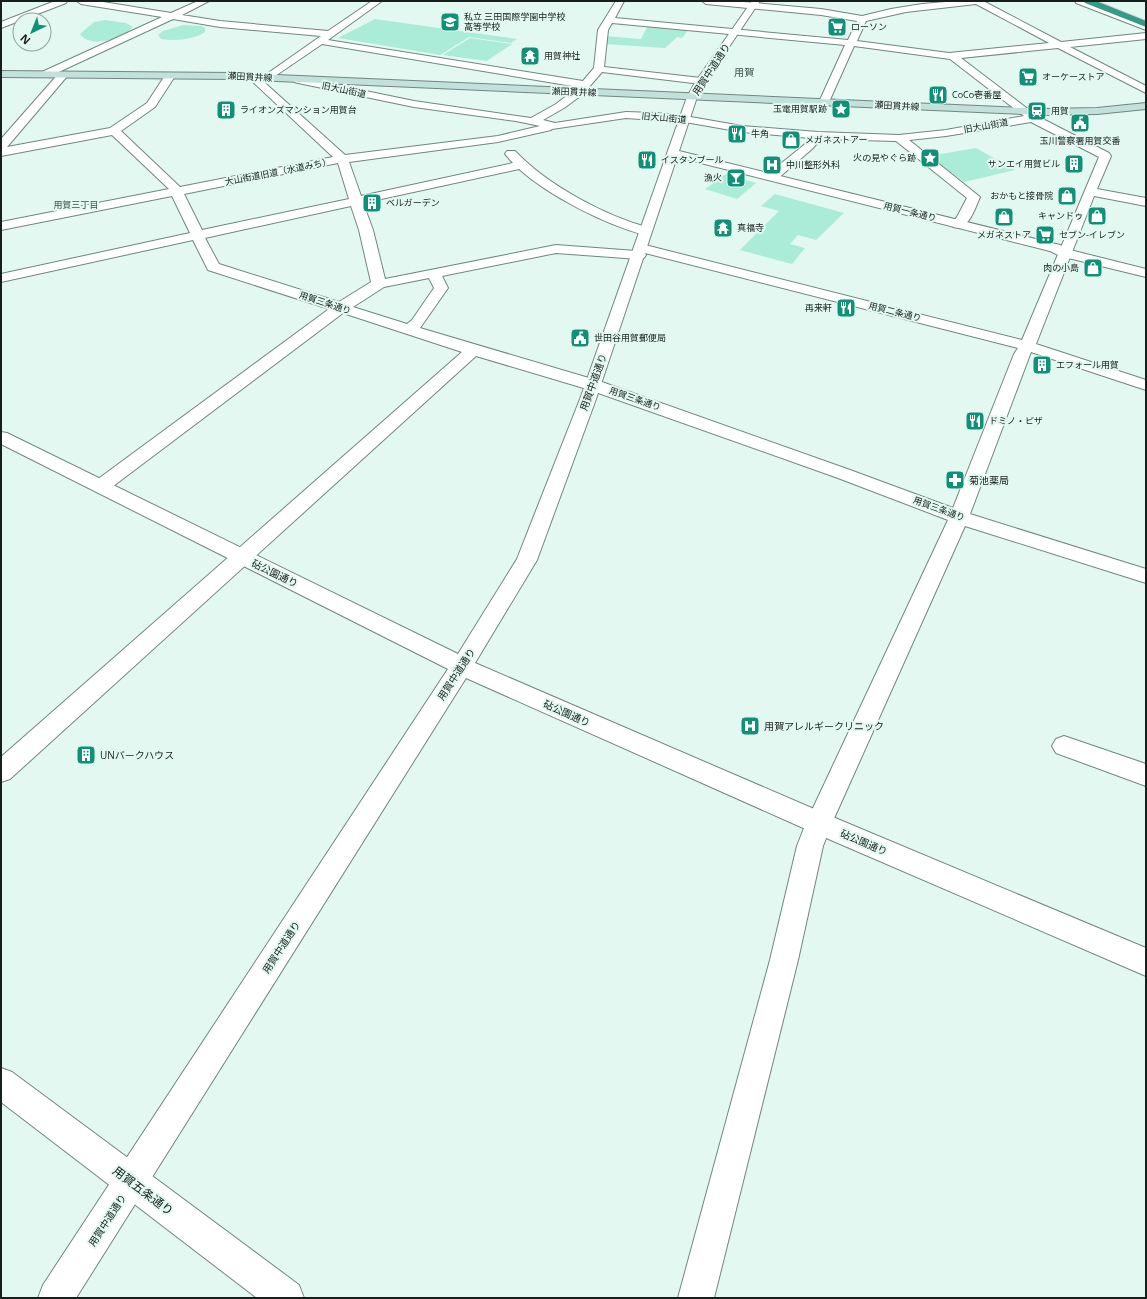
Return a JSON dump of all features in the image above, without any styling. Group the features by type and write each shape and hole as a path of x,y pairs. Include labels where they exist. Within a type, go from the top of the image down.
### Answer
{"highway":[{"path":"1088,1 1146,26"},
{"path":"1101,1 1146,19"}],"main road":[{"name":"瀬田貫井線","path":"1,74 233,76 367,83 583,89 692,97 824,102 1029,115 1097,111 1146,106"},
{"path":"360,94 355,90 355,87 367,83"}],"street":[{"path":"1,25 63,1"},
{"path":"81,1 220,24 329,34"},
{"path":"46,74 205,1"},
{"path":"378,1 259,83 342,159 366,230 380,284"},
{"path":"532,122 560,106 583,89 599,69 603,30 620,1"},
{"path":"706,1 755,3 862,19"},
{"path":"824,102 862,19 874,11 978,1 1146,90"},
{"path":"1079,1 1146,26"},
{"path":"1110,1 1146,15"},
{"name":"用賀中道通り","path":"56,1298 132,1182 527,560 593,385 692,97 755,3"},
{"path":"609,20 850,43 953,56 1146,36"},
{"path":"320,41 583,89"},
{"path":"696,1298 782,967 810,846 819,823 958,517 1012,380 1105,156 1029,115 953,56"},
{"path":"599,69 701,82"},
{"path":"1,147 64,74"},
{"path":"1,152 114,131 151,105 170,76"},
{"name":"旧大山街道","path":"298,80 414,104 555,126 626,115 655,116 685,119 742,129 818,135 899,138 946,133 1029,115"},
{"name":"大山街道旧道（水道みち）","path":"1,226 342,159 498,139 555,126"},
{"name":"用賀三条通り","path":"114,131 174,187 213,267 473,350 593,385 844,474 958,517 1146,576"},
{"path":"772,177 808,147 818,135"},
{"path":"899,138 974,198 963,219 958,224"},
{"path":"498,139 520,165 558,193 625,225 645,231"},
{"name":"用賀一条通り","path":"673,153 1055,248 1065,253 1146,273"},
{"path":"1,278 520,165"},
{"path":"1091,192 1146,202"},
{"name":"用賀二条通り","path":"100,486 340,308 380,284 556,250 640,251 1027,346 1146,385"},
{"path":"409,330 417,323 441,288 434,273"},
{"path":"1,772 473,350"},
{"name":"砧公園通り","path":"1,437 461,665 819,823 1146,962"},
{"path":"1064,746 1146,775"},
{"name":"用賀五条通り","path":"1,1083 286,1298"}],"green space":[{"path":"375,19 517,39 511,43 469,37 440,55 338,38"},
{"path":"105,20 126,23 133,27 122,35 99,42 91,41 80,34 94,22"},
{"path":"183,25 201,26 205,28 205,32 195,37 178,40 161,39 158,35 163,31"},
{"path":"648,25 689,29 682,38 677,37 665,48 605,44 605,36 641,39"},
{"path":"470,38 512,44 487,61 443,55"},
{"path":"976,148 1015,170 964,182 929,156"},
{"path":"726,174 756,183 737,199 705,189"},
{"path":"775,194 844,213 816,240 798,235 790,244 805,248 792,264 740,250 779,211 761,206"}],"place":[{"name":"私立 三田国際学園中学校 高等学校","path":"450,22"},
{"name":"ローソン","path":"837,27"},
{"name":"用賀神社","path":"530,56"},
{"name":"オーケーストア","path":"1028,77"},
{"name":"CoCo壱番屋","path":"938,95"},
{"name":"玉電用賀駅跡","path":"841,109"},
{"name":"ライオンズマンション用賀台","path":"226,110"},
{"name":"用賀","path":"1037,111"},
{"name":"玉川警察署用賀交番","path":"1080,123"},
{"name":"牛角","path":"737,134"},
{"name":"メガネストアー","path":"791,140"},
{"name":"火の見やぐら跡","path":"930,158"},
{"name":"イスタンブール","path":"647,160"},
{"name":"サンエイ用賀ビル","path":"1074,164"},
{"name":"中川整形外科","path":"772,165"},
{"name":"漁火","path":"736,178"},
{"name":"おかもと接骨院","path":"1067,196"},
{"name":"ベルガーデン","path":"372,203"},
{"name":"キャンドゥ","path":"1097,216"},
{"name":"メガネストア","path":"1004,217"},
{"name":"真福寺","path":"723,228"},
{"name":"セブン-イレブン","path":"1045,235"},
{"name":"肉の小島","path":"1093,268"},
{"name":"再来軒","path":"846,308"},
{"name":"世田谷用賀郵便局","path":"580,338"},
{"name":"エフォール用賀","path":"1042,365"},
{"name":"ドミノ・ピザ","path":"975,421"},
{"name":"菊池薬局","path":"955,480"},
{"name":"用賀アレルギークリニック","path":"750,726"},
{"name":"UNパークハウス","path":"86,755"}],"district":[{"name":"用賀","path":"744,72"},
{"name":"用賀三丁目","path":"76,205"}]}
